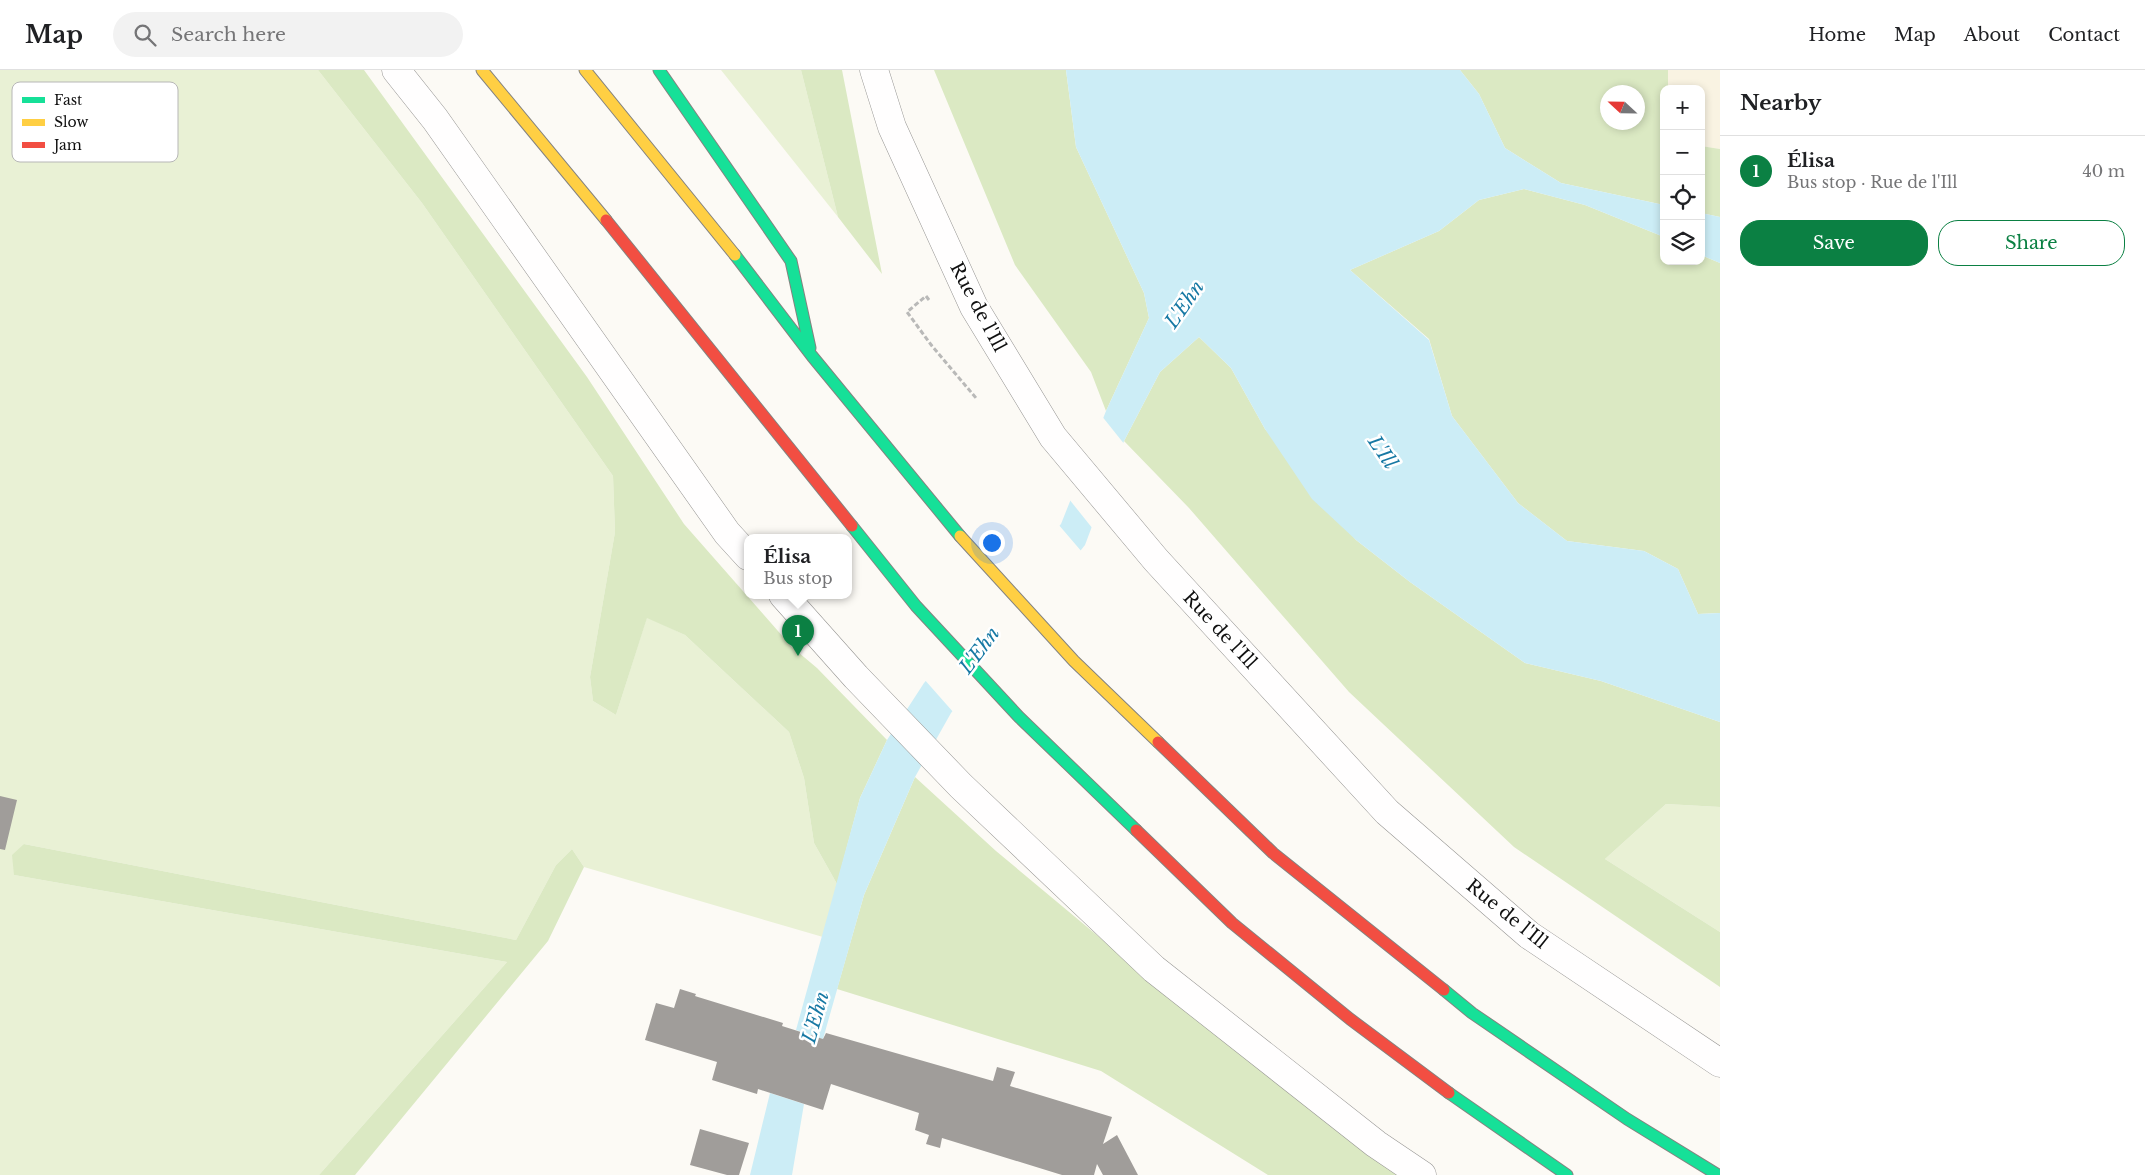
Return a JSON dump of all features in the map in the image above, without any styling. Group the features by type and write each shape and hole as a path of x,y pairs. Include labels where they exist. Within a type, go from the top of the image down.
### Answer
{"highway":[{"path":"482,70 680,310 916,606 1019,717 1232,923 1365,1030 1475,1112 1567,1175"},
{"path":"585,70 701,211 812,356 975,554 1074,661 1273,853 1472,1013 1627,1119 1718,1175"},
{"path":"659,70 791,261 812,356"}],"street":[{"path":"396,70 435,119 727,533 744,552"},
{"name":"Rue de l'Ill","path":"874,70 892,127 974,307 1053,437 1156,560 1388,812 1529,936 1720,1062"},
{"path":"787,599 856,677 961,786 1154,969 1376,1144 1422,1175"}],"path":[{"path":"932,346 976,398"}],"shaded area":[{"path":"1668,70 1720,70 1720,149 1705,147 1705,85 1668,85"}],"green space":[{"path":"0,70 318,70 422,203 613,476 615,532 590,677 593,701 616,715 647,617 685,635 789,732 804,778 814,843 837,884 823,937 584,867 572,849 556,865 516,940 24,844 14,875 507,962 319,1175 0,1175"},
{"path":"318,70 364,70 587,377 684,524 744,592 744,599 750,599 792,647 817,668 887,740 860,798 837,884 814,843 804,778 789,732 685,635 647,618 616,715 593,701 590,677 615,532 613,476 422,203"},
{"path":"721,70 801,70 838,217"},
{"path":"801,70 842,70 882,274 838,217"},
{"path":"934,70 1066,70 1076,147 1144,293 1149,318 1106,411 1091,372 1015,265"},
{"path":"1460,70 1668,70 1668,85 1660,85 1660,204 1561,183 1505,148 1479,94"},
{"path":"1705,147 1720,149 1720,217 1705,214"},
{"path":"1524,189 1585,205 1660,235 1660,265 1705,265 1705,257 1720,263 1720,613 1698,614 1678,569 1644,551 1567,541 1518,503 1452,416 1429,339 1350,270 1439,231 1479,200"},
{"path":"1199,337 1231,368 1265,429 1356,540 1410,582 1525,663 1601,681 1720,722 1720,807 1666,804 1605,859 1720,932 1720,987 1514,847 1349,692 1189,508 1124,441 1160,372"},
{"path":"915,777 996,851 1242,1056 1402,1175 1268,1175 1101,1071 837,989 864,895"},
{"path":"1666,804 1720,807 1720,932 1605,859"},
{"path":"24,844 516,940 556,865 572,849 584,867 548,941 355,1175 319,1175 507,962 14,875 12,855"}],"water":[{"path":"1066,70 1460,70 1479,94 1505,148 1561,183 1660,204 1660,235 1585,205 1524,189 1479,200 1439,231 1350,270 1429,340 1452,416 1518,503 1567,541 1644,551 1678,569 1698,614 1720,613 1720,722 1601,681 1525,663 1410,582 1356,540 1312,499 1265,429 1231,368 1199,337 1160,372 1124,441 1085,545 951,713 915,777 864,895 823,1039 796,1030 860,798 887,740 924,683 1061,524 1106,411 1149,318 1144,293 1076,147"},
{"path":"1705,214 1720,217 1720,263 1705,257"},
{"path":"770,1093 804,1104 792,1175 750,1175"}],"pier":[{"path":"1101,415 1125,445 1093,529 1069,499"},
{"path":"1058,524 1082,552 954,713 924,679"}],"building":[{"path":"0,796 17,800 5,850 0,849"},
{"path":"680,989 696,994 695,996 698,997 783,1023 782,1026 823,1039 826,1033 993,1081 997,1067 1015,1072 1010,1086 1112,1117 1103,1144 1117,1135 1138,1175 1103,1175 1097,1164 1094,1175 1062,1175 942,1138 940,1148 926,1144 929,1135 915,1130 919,1113 831,1084 823,1110 758,1089 757,1094 712,1080 717,1062 645,1040 656,1003 674,1008"},
{"path":"700,1129 749,1143 739,1175 727,1175 690,1165"}],"traffic: fast":[{"path":"659,70 791,261 810,348"},
{"path":"735,255 812,356 960,536"},
{"path":"852,526 916,606 1019,717 1136,830"},
{"path":"1444,990 1472,1013 1627,1119 1718,1175"},
{"path":"1449,1093 1567,1175"}],"traffic: slow":[{"path":"482,70 606,220"},
{"path":"585,70 735,255"},
{"path":"960,536 1074,661 1158,742"}],"traffic: jam":[{"path":"606,220 852,526"},
{"path":"1158,742 1273,853 1444,990"},
{"path":"1136,830 1232,923 1350,1019 1449,1093"}],"place":[{"name":"Élisa","path":"798,656"}],"water label":[{"name":"L'Ehn","path":"1184,304"},
{"name":"L'Ill","path":"1383,452"},
{"name":"L'Ehn","path":"979,650"},
{"name":"L'Ehn","path":"815,1017"}]}
